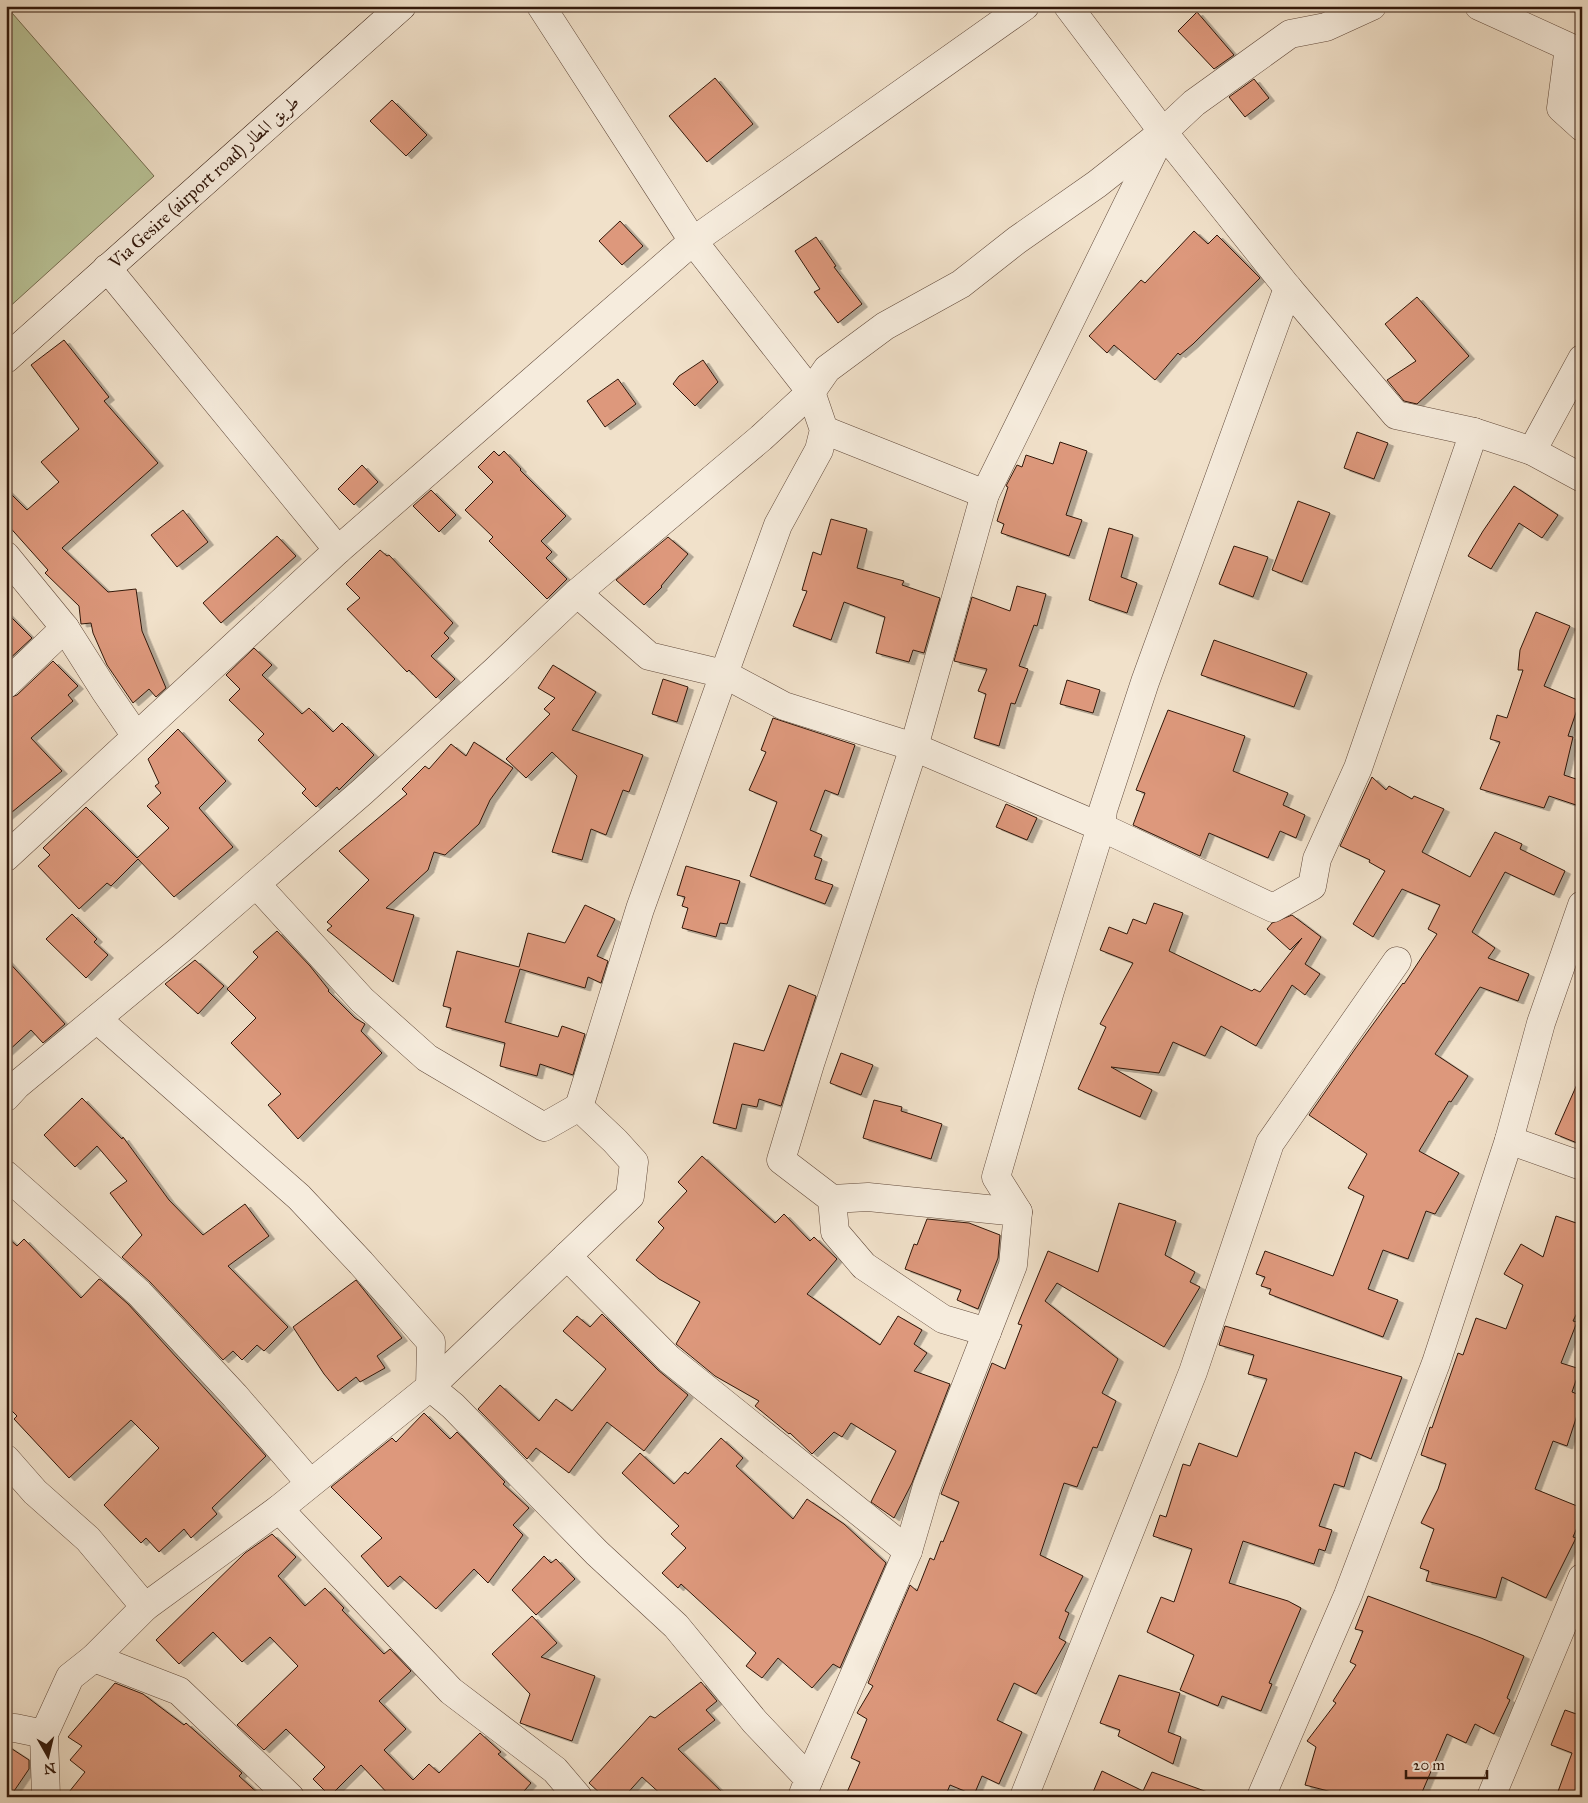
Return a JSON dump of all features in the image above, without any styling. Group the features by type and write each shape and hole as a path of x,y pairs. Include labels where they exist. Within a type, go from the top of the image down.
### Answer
{"street":[{"name":"Via Gesire (airport road) طريق المطار","path":"6,359 402,6"},
{"path":"256,884 362,1000 427,1058 544,1127 579,1107 640,909 778,525 819,450 824,430 811,392 693,241 541,6"},
{"path":"6,857 338,550 693,241 1025,6"},
{"path":"1068,6 1163,132 1288,288 1396,415 1474,432 1532,451 1582,478"},
{"path":"6,1097 17,1084 256,884 496,670 577,593 761,438 811,392 827,369 885,326 962,284 1163,132 1194,104 1290,34 1326,27 1372,6"},
{"path":"1479,6 1568,47 1561,108 1582,127"},
{"path":"1018,1212 868,1197 832,1199 782,1160 810,1064 914,747 985,494 1163,132"},
{"path":"107,268 338,550"},
{"path":"430,1387 453,1406 597,1553 676,1626 755,1722 805,1788 908,1551 927,1486 1013,1265 1018,1212 996,1177 1050,991 1101,827 1103,810 1145,682 1288,288"},
{"path":"1532,451 1582,359"},
{"path":"824,430 985,494"},
{"path":"577,593 649,656 724,674 784,706 914,747 1101,827 1273,908 1312,886 1318,859 1358,768 1474,432"},
{"path":"7,558 66,628 105,691 136,736"},
{"path":"6,684 66,628"},
{"path":"1261,1797 1352,1586 1436,1363 1509,1140 1541,1023 1582,905"},
{"path":"1024,1797 1193,1372 1270,1143 1396,961"},
{"path":"97,1019 299,1197 361,1263 431,1342 430,1387"},
{"path":"46,1797 44,1734 70,1677 94,1658 145,1606 278,1509 430,1387 630,1196 634,1162 579,1107"},
{"path":"1509,1140 1582,1166"},
{"path":"6,1175 139,1292 235,1396 310,1483"},
{"path":"832,1199 835,1232 864,1266 943,1319 987,1332"},
{"path":"567,1256 669,1359 908,1551"},
{"path":"6,1458 35,1492 88,1538 145,1606"},
{"path":"278,1509 451,1691 555,1770 578,1797"},
{"path":"1490,1797 1582,1578"},
{"path":"94,1658 179,1691 290,1797"},
{"path":"6,1729 15,1728 44,1734"}],"green space":[{"path":"6,6 154,176 6,310"}],"building":[{"path":"1197,12 1234,55 1214,69 1178,31"},
{"path":"715,78 753,124 707,162 669,116"},
{"path":"1254,79 1269,98 1245,117 1229,97"},
{"path":"392,100 427,135 406,156 370,121"},
{"path":"620,221 643,246 622,265 599,241"},
{"path":"1194,231 1208,244 1217,235 1260,278 1193,344 1180,355 1178,353 1155,380 1114,345 1107,353 1089,336 1141,280 1145,283"},
{"path":"816,237 836,266 834,267 862,304 838,323 814,292 820,289 795,251"},
{"path":"1417,297 1469,356 1417,404 1404,401 1387,380 1416,361 1385,324"},
{"path":"64,340 109,397 104,401 158,463 62,548 108,592 136,589 142,631 166,688 156,697 149,689 133,703 107,665 93,633 91,623 81,624 79,606 45,573 48,570 6,523 6,489 27,510 59,482 41,462 79,429 31,365"},
{"path":"703,360 718,382 695,406 673,384 679,376"},
{"path":"618,379 636,404 605,427 587,401"},
{"path":"1357,432 1388,443 1374,479 1344,468"},
{"path":"1060,442 1087,451 1066,515 1082,520 1069,556 1001,533 1004,524 997,521 1008,487 1006,486 1017,465 1022,467 1026,455 1053,464"},
{"path":"494,451 499,456 504,451 520,470 566,516 541,541 552,552 546,558 567,579 547,599 489,541 493,537 465,510 493,482 478,467"},
{"path":"362,465 378,482 354,505 338,489"},
{"path":"1514,486 1558,515 1542,538 1519,523 1491,569 1468,556"},
{"path":"431,490 456,515 439,532 413,506"},
{"path":"1298,501 1330,513 1302,582 1272,570"},
{"path":"183,510 208,542 177,567 151,535"},
{"path":"831,519 867,529 857,568 904,581 902,585 940,598 924,653 913,650 909,662 876,653 885,617 844,602 831,640 793,626 807,591 802,590 813,552 821,555"},
{"path":"1109,528 1133,535 1121,577 1137,583 1127,613 1089,600"},
{"path":"277,536 296,556 221,623 203,603"},
{"path":"668,537 688,554 662,587 644,605 616,580"},
{"path":"1234,546 1268,557 1253,597 1219,584"},
{"path":"380,550 387,556 389,555 453,623 444,633 449,638 431,656 455,679 436,698 409,670 407,672 347,609 360,598 346,584"},
{"path":"1017,586 1046,594 1037,626 1034,625 1019,666 1028,669 1015,704 1011,703 999,746 974,738 986,694 978,691 987,669 954,661 972,597 1010,611"},
{"path":"6,612 32,638 6,662"},
{"path":"1536,612 1570,626 1544,686 1580,701 1568,736 1573,737 1564,775 1582,781 1582,807 1549,796 1544,808 1480,789 1500,742 1490,739 1497,715 1507,718 1523,670 1518,670 1520,650"},
{"path":"1214,640 1307,673 1294,707 1201,675"},
{"path":"254,648 272,665 262,675 302,714 309,708 333,732 342,723 374,755 339,790 337,787 316,807 302,793 306,789 258,740 264,734 229,700 240,689 226,675"},
{"path":"53,661 78,686 68,695 73,701 31,738 62,771 6,817 6,699 17,695"},
{"path":"553,665 596,692 572,730 643,755 629,792 623,790 606,835 591,829 582,860 552,852 577,776 552,752 526,778 506,759 550,714 544,709 555,698 538,688"},
{"path":"663,679 688,687 677,722 652,714"},
{"path":"1067,680 1100,690 1093,713 1060,704"},
{"path":"1168,710 1245,736 1233,771 1288,793 1283,805 1305,815 1296,838 1280,831 1268,858 1209,833 1200,856 1133,825 1145,793 1136,790"},
{"path":"773,718 855,745 838,795 825,790 810,830 822,835 814,856 822,859 815,879 833,885 825,904 750,876 777,802 749,790 766,752 761,750"},
{"path":"178,729 226,781 199,808 233,847 174,897 138,859 111,886 107,883 79,909 38,866 50,855 43,848 86,807 137,858 169,828 147,806 161,793 155,786 159,783 148,759"},
{"path":"474,742 513,768 490,800 479,824 445,855 434,852 428,870 386,908 414,915 393,982 327,930 332,926 327,922 369,880 339,851 407,794 402,789 425,766 429,769 451,744 466,756"},
{"path":"1372,777 1386,790 1389,786 1412,799 1414,796 1444,809 1422,852 1470,877 1495,832 1522,844 1520,849 1565,871 1554,895 1505,872 1472,932 1495,948 1488,958 1529,974 1518,1001 1480,987 1435,1054 1468,1076 1451,1102 1449,1101 1419,1151 1459,1173 1435,1214 1426,1211 1408,1259 1383,1250 1368,1289 1398,1300 1383,1337 1269,1294 1271,1289 1261,1286 1265,1277 1256,1274 1265,1251 1333,1276 1364,1196 1348,1188 1367,1154 1309,1115 1355,1049 1404,984 1437,934 1428,929 1440,905 1402,889 1373,937 1353,924 1385,871 1369,862 1370,860 1340,846"},
{"path":"1006,804 1037,818 1027,840 996,827"},
{"path":"686,866 740,881 727,924 720,923 716,937 682,928 688,908 682,906 685,897 677,895"},
{"path":"1154,903 1183,913 1169,951 1252,991 1254,989 1260,992 1302,938 1290,950 1267,929 1272,923 1292,915 1321,937 1305,964 1320,974 1305,995 1292,985 1256,1046 1221,1026 1205,1056 1173,1042 1159,1073 1111,1067 1152,1090 1140,1117 1078,1089 1106,1027 1100,1024 1133,963 1100,950 1109,927 1127,934 1133,919 1146,924"},
{"path":"585,905 615,919 597,956 608,961 601,983 588,977 585,988 520,969 505,1022 558,1037 562,1026 585,1034 573,1075 540,1064 537,1076 500,1066 505,1043 446,1027 451,1008 443,1006 457,951 519,967 528,933 565,943"},
{"path":"72,914 97,939 94,942 108,955 86,978 46,939"},
{"path":"277,931 310,966 328,991 355,1018 365,1024 361,1031 382,1053 298,1139 268,1105 281,1094 231,1043 256,1018 227,989 258,957 253,952"},
{"path":"6,959 65,1024 43,1043 31,1030 6,1053"},
{"path":"195,960 224,986 198,1014 165,984"},
{"path":"789,985 816,996 781,1106 759,1099 757,1107 742,1104 736,1129 713,1123 734,1043 764,1051"},
{"path":"841,1053 873,1065 861,1095 830,1083"},
{"path":"1582,1073 1582,1145 1555,1134"},
{"path":"82,1098 122,1139 123,1137 169,1200 203,1235 245,1204 269,1236 228,1266 288,1327 264,1351 257,1345 242,1360 233,1351 223,1360 150,1282 122,1257 142,1235 110,1193 127,1181 97,1146 75,1167 44,1135"},
{"path":"874,1100 902,1107 901,1111 942,1124 931,1159 863,1138"},
{"path":"702,1156 775,1223 784,1214 810,1241 814,1237 837,1259 807,1294 880,1345 898,1316 922,1330 914,1344 927,1353 914,1371 950,1384 912,1483 894,1518 871,1502 896,1451 851,1423 842,1437 834,1432 812,1454 790,1433 755,1406 759,1401 715,1376 676,1344 700,1302 659,1279 636,1260 664,1228 658,1222 687,1191 678,1182"},
{"path":"1119,1203 1176,1221 1165,1255 1195,1272 1190,1282 1200,1287 1164,1347 1057,1283 1045,1301 1118,1359 1102,1393 1116,1401 1097,1448 1093,1447 1077,1487 1064,1483 1040,1555 1083,1576 1065,1611 1069,1613 1059,1638 1066,1642 1036,1694 1014,1683 997,1720 1022,1732 999,1784 982,1776 974,1795 950,1785 945,1797 845,1797 860,1762 851,1758 867,1719 857,1713 873,1686 868,1683 910,1585 917,1591 930,1558 934,1560 941,1541 943,1542 959,1502 941,1494 992,1363 1005,1369 1022,1325 1018,1324 1048,1251 1098,1272"},
{"path":"1556,1216 1582,1225 1582,1303 1573,1321 1577,1322 1561,1363 1580,1369 1572,1392 1582,1396 1582,1400 1567,1446 1553,1441 1535,1489 1582,1508 1582,1516 1573,1537 1576,1538 1546,1598 1502,1577 1496,1598 1426,1581 1429,1571 1420,1568 1434,1529 1421,1523 1438,1489 1446,1464 1421,1455 1430,1427 1432,1428 1458,1353 1463,1355 1476,1318 1506,1329 1523,1285 1504,1274 1521,1244 1543,1257"},
{"path":"927,1219 969,1223 1000,1235 998,1258 978,1309 957,1300 961,1290 905,1269 914,1244 917,1245"},
{"path":"6,1236 17,1246 24,1239 81,1298 99,1279 101,1280 128,1304 266,1456 212,1508 217,1514 191,1538 184,1529 159,1552 146,1538 141,1543 104,1505 159,1448 131,1420 69,1478 14,1419 17,1416 6,1405"},
{"path":"356,1280 402,1338 377,1356 385,1368 360,1382 356,1377 338,1391 324,1374 293,1327"},
{"path":"602,1314 658,1370 688,1395 644,1451 607,1422 569,1473 536,1448 527,1459 478,1409 500,1385 539,1421 556,1399 572,1411 606,1369 563,1331 577,1316 590,1327"},
{"path":"1225,1326 1402,1377 1371,1459 1355,1452 1344,1487 1334,1484 1319,1526 1332,1530 1325,1551 1319,1549 1314,1564 1243,1541 1229,1583 1288,1601 1301,1608 1269,1683 1272,1684 1261,1711 1222,1696 1218,1706 1180,1690 1194,1655 1147,1632 1161,1597 1174,1602 1192,1549 1153,1536 1160,1515 1166,1517 1183,1464 1190,1466 1199,1443 1237,1457 1267,1379 1248,1374 1254,1355 1219,1345"},
{"path":"424,1413 450,1439 457,1432 505,1482 503,1484 529,1508 513,1525 523,1535 488,1583 474,1569 436,1609 400,1576 388,1587 361,1556 382,1538 331,1487 392,1438 396,1442"},
{"path":"721,1438 743,1458 736,1466 793,1519 807,1499 844,1524 886,1563 840,1668 833,1664 812,1688 778,1658 762,1678 746,1666 756,1653 681,1584 678,1588 662,1573 686,1548 671,1534 679,1526 622,1473 640,1453 674,1484 685,1472 688,1474"},
{"path":"272,1534 296,1557 278,1576 305,1606 325,1588 344,1608 342,1610 384,1654 390,1649 411,1671 379,1701 406,1729 384,1750 413,1780 429,1764 439,1773 480,1733 501,1752 498,1754 531,1783 519,1797 391,1797 361,1765 330,1796 313,1779 325,1767 286,1729 264,1750 237,1725 298,1666 270,1637 242,1662 213,1632 179,1664 156,1640 245,1553"},
{"path":"544,1556 551,1563 556,1559 575,1579 536,1615 512,1590"},
{"path":"1368,1596 1524,1656 1507,1698 1510,1700 1494,1734 1475,1724 1466,1743 1447,1734 1420,1797 1351,1797 1305,1785 1316,1747 1307,1741 1336,1703 1333,1701 1356,1665 1350,1662 1363,1631 1355,1629"},
{"path":"532,1616 557,1643 541,1657 595,1676 572,1741 520,1723 530,1694 492,1654"},
{"path":"1119,1675 1180,1693 1168,1732 1181,1737 1173,1764 1118,1736 1120,1730 1100,1723"},
{"path":"701,1682 717,1701 706,1710 715,1720 678,1749 727,1797 664,1797 642,1777 624,1797 604,1797 589,1783 650,1716 655,1718"},
{"path":"115,1683 143,1694 184,1725 186,1723 242,1773 239,1776 262,1797 65,1797 85,1772 70,1760 82,1746 68,1737"},
{"path":"1565,1710 1582,1716 1582,1797 1556,1797 1572,1753 1551,1745"},
{"path":"6,1745 29,1760 29,1769 10,1797 6,1797"},
{"path":"1102,1771 1143,1791 1152,1772 1213,1794 1213,1797 1091,1797"}]}
